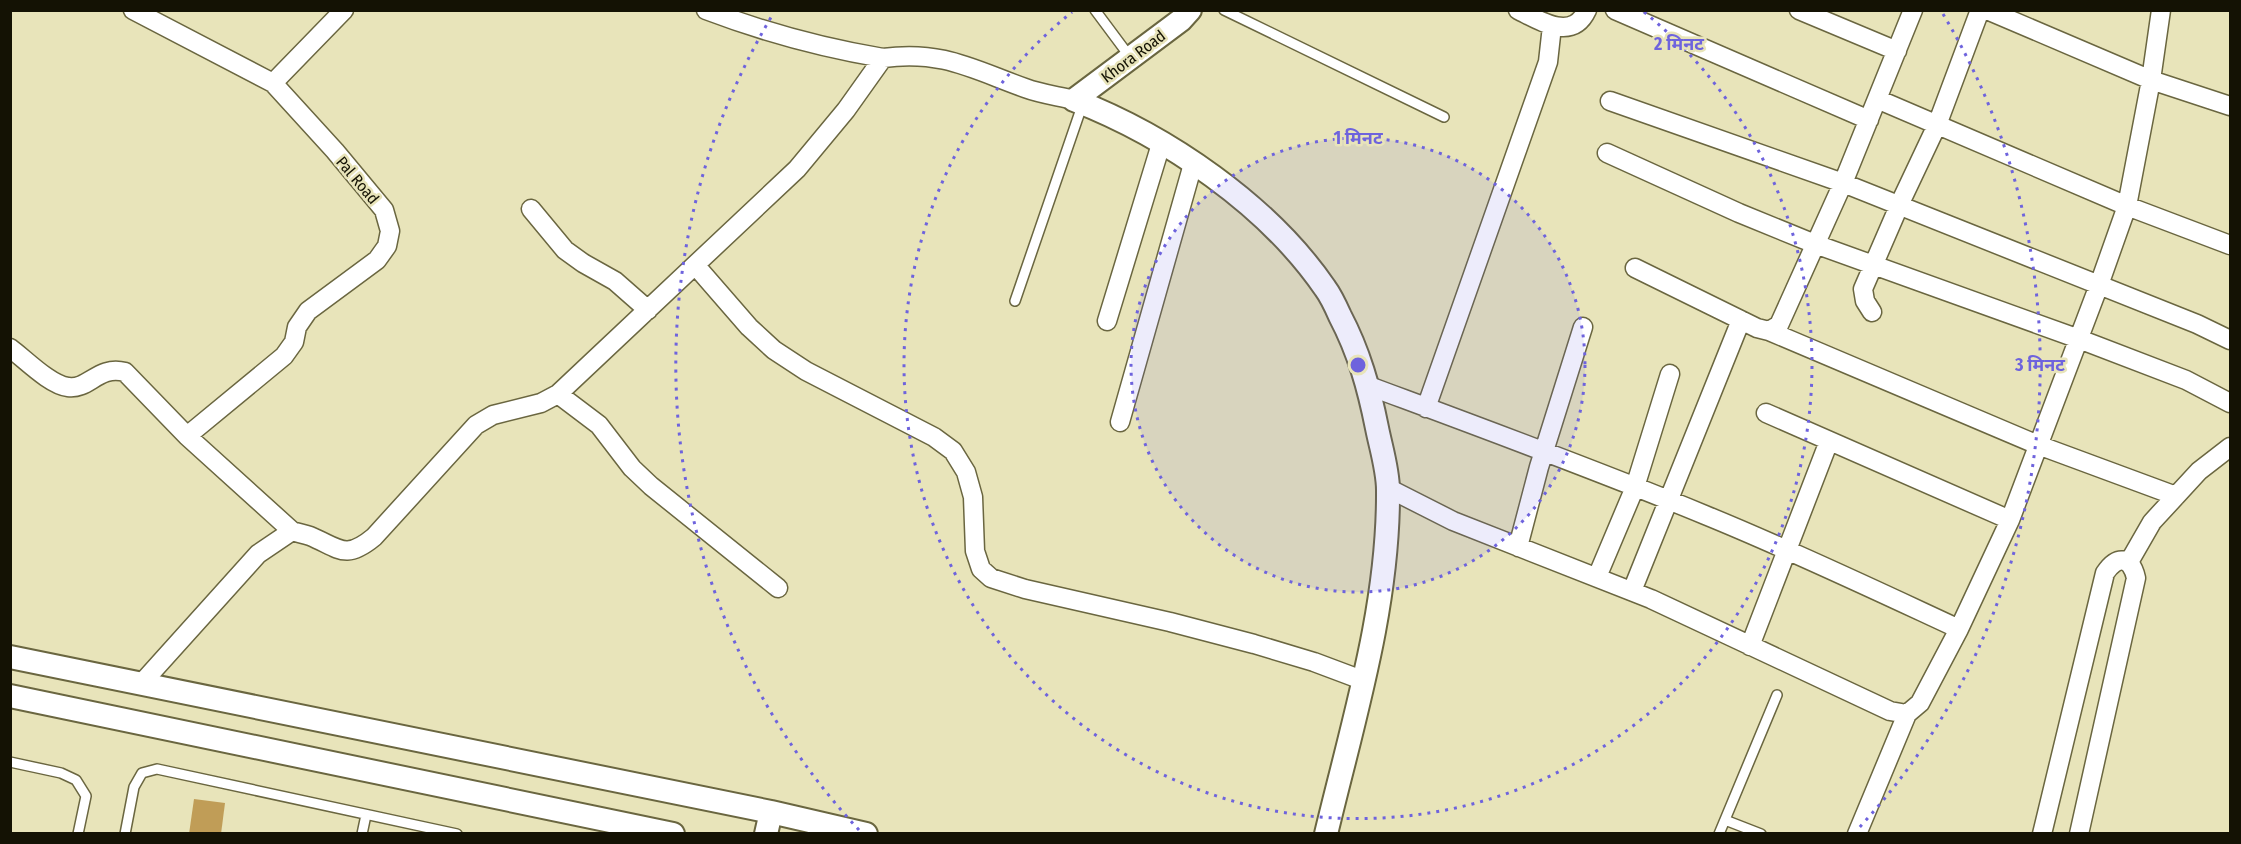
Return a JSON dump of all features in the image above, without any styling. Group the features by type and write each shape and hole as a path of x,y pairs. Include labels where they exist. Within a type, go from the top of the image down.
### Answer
{"street":[{"name":"Pal Road","path":"133,10 273,83 335,151 384,210 390,231 387,246 377,260 308,311 297,327 294,342 284,356 187,436"},
{"path":"273,83 344,10"},
{"path":"706,10 777,34 843,52 883,58 906,55 941,58 975,68 1028,89 1078,102 1109,114 1193,164 1241,197 1290,243 1327,289 1355,344 1369,386 1388,488 1386,547 1376,622 1326,834"},
{"name":"Khora Road","path":"1078,102 1130,57 1181,20 1190,10"},
{"path":"1518,10 1552,26 1570,27 1583,19 1587,10"},
{"path":"1615,10 1869,120"},
{"path":"1799,10 1897,51"},
{"path":"1769,331 1779,325 1843,183 1913,10"},
{"path":"1872,312 1865,301 1863,289 1937,125 1980,10"},
{"path":"1987,10 2151,80 2230,106"},
{"path":"1857,834 1907,714 1920,704 1959,629 2010,520 2099,285 2127,206 2151,80 2161,10"},
{"path":"1426,408 1548,62 1552,26"},
{"path":"10,348 55,383 69,388 82,384 105,371 125,372 187,436 292,531 346,551 362,547 374,537 476,425 493,415 541,403 558,394 696,266 797,169 846,110 883,58"},
{"path":"1877,99 2127,206 2230,245"},
{"path":"1610,100 1843,183 2198,324 2230,340"},
{"path":"1107,321 1161,144"},
{"path":"1607,153 1730,209 1815,244 2079,339 2186,380 2230,403"},
{"path":"1120,422 1193,164"},
{"path":"531,209 565,250 615,281 648,310"},
{"path":"696,266 749,327 774,350 806,371 934,436 953,451 966,472 973,497 975,551 981,569 991,578 1025,590 1170,622 1254,644 1314,662 1362,680"},
{"path":"1635,268 1741,320 2038,445 2176,496"},
{"path":"1632,591 1741,320"},
{"path":"1518,546 1543,451 1582,327"},
{"path":"1597,577 1635,487 1670,374"},
{"path":"1369,386 1669,501 1787,550 1959,629"},
{"path":"558,394 599,426 632,468 651,486 778,588"},
{"path":"1766,413 2010,520"},
{"path":"1750,646 1829,441"},
{"path":"2129,562 2152,522 2199,471 2230,447"},
{"path":"1388,488 1453,521 1632,591 1890,711 1907,714"},
{"path":"133,722 141,684 258,554 292,531"},
{"path":"2042,834 2105,573 2112,563 2121,560 2129,562 2134,568 2136,578 2079,834"},
{"path":"10,657 768,823 867,834"},
{"path":"10,696 673,834"}],"lane":[{"path":"1095,10 1130,57"},
{"path":"1224,10 1444,117"},
{"path":"1015,301 1078,102"},
{"path":"1719,834 1778,695"},
{"path":"10,762 61,773 76,780 86,796 78,834"},
{"path":"125,834 134,787 142,773 157,769 457,834"},
{"path":"362,834 366,815"},
{"path":"1725,820 1761,834"}],"building":[{"path":"194,799 225,803 221,834 189,834"}]}
